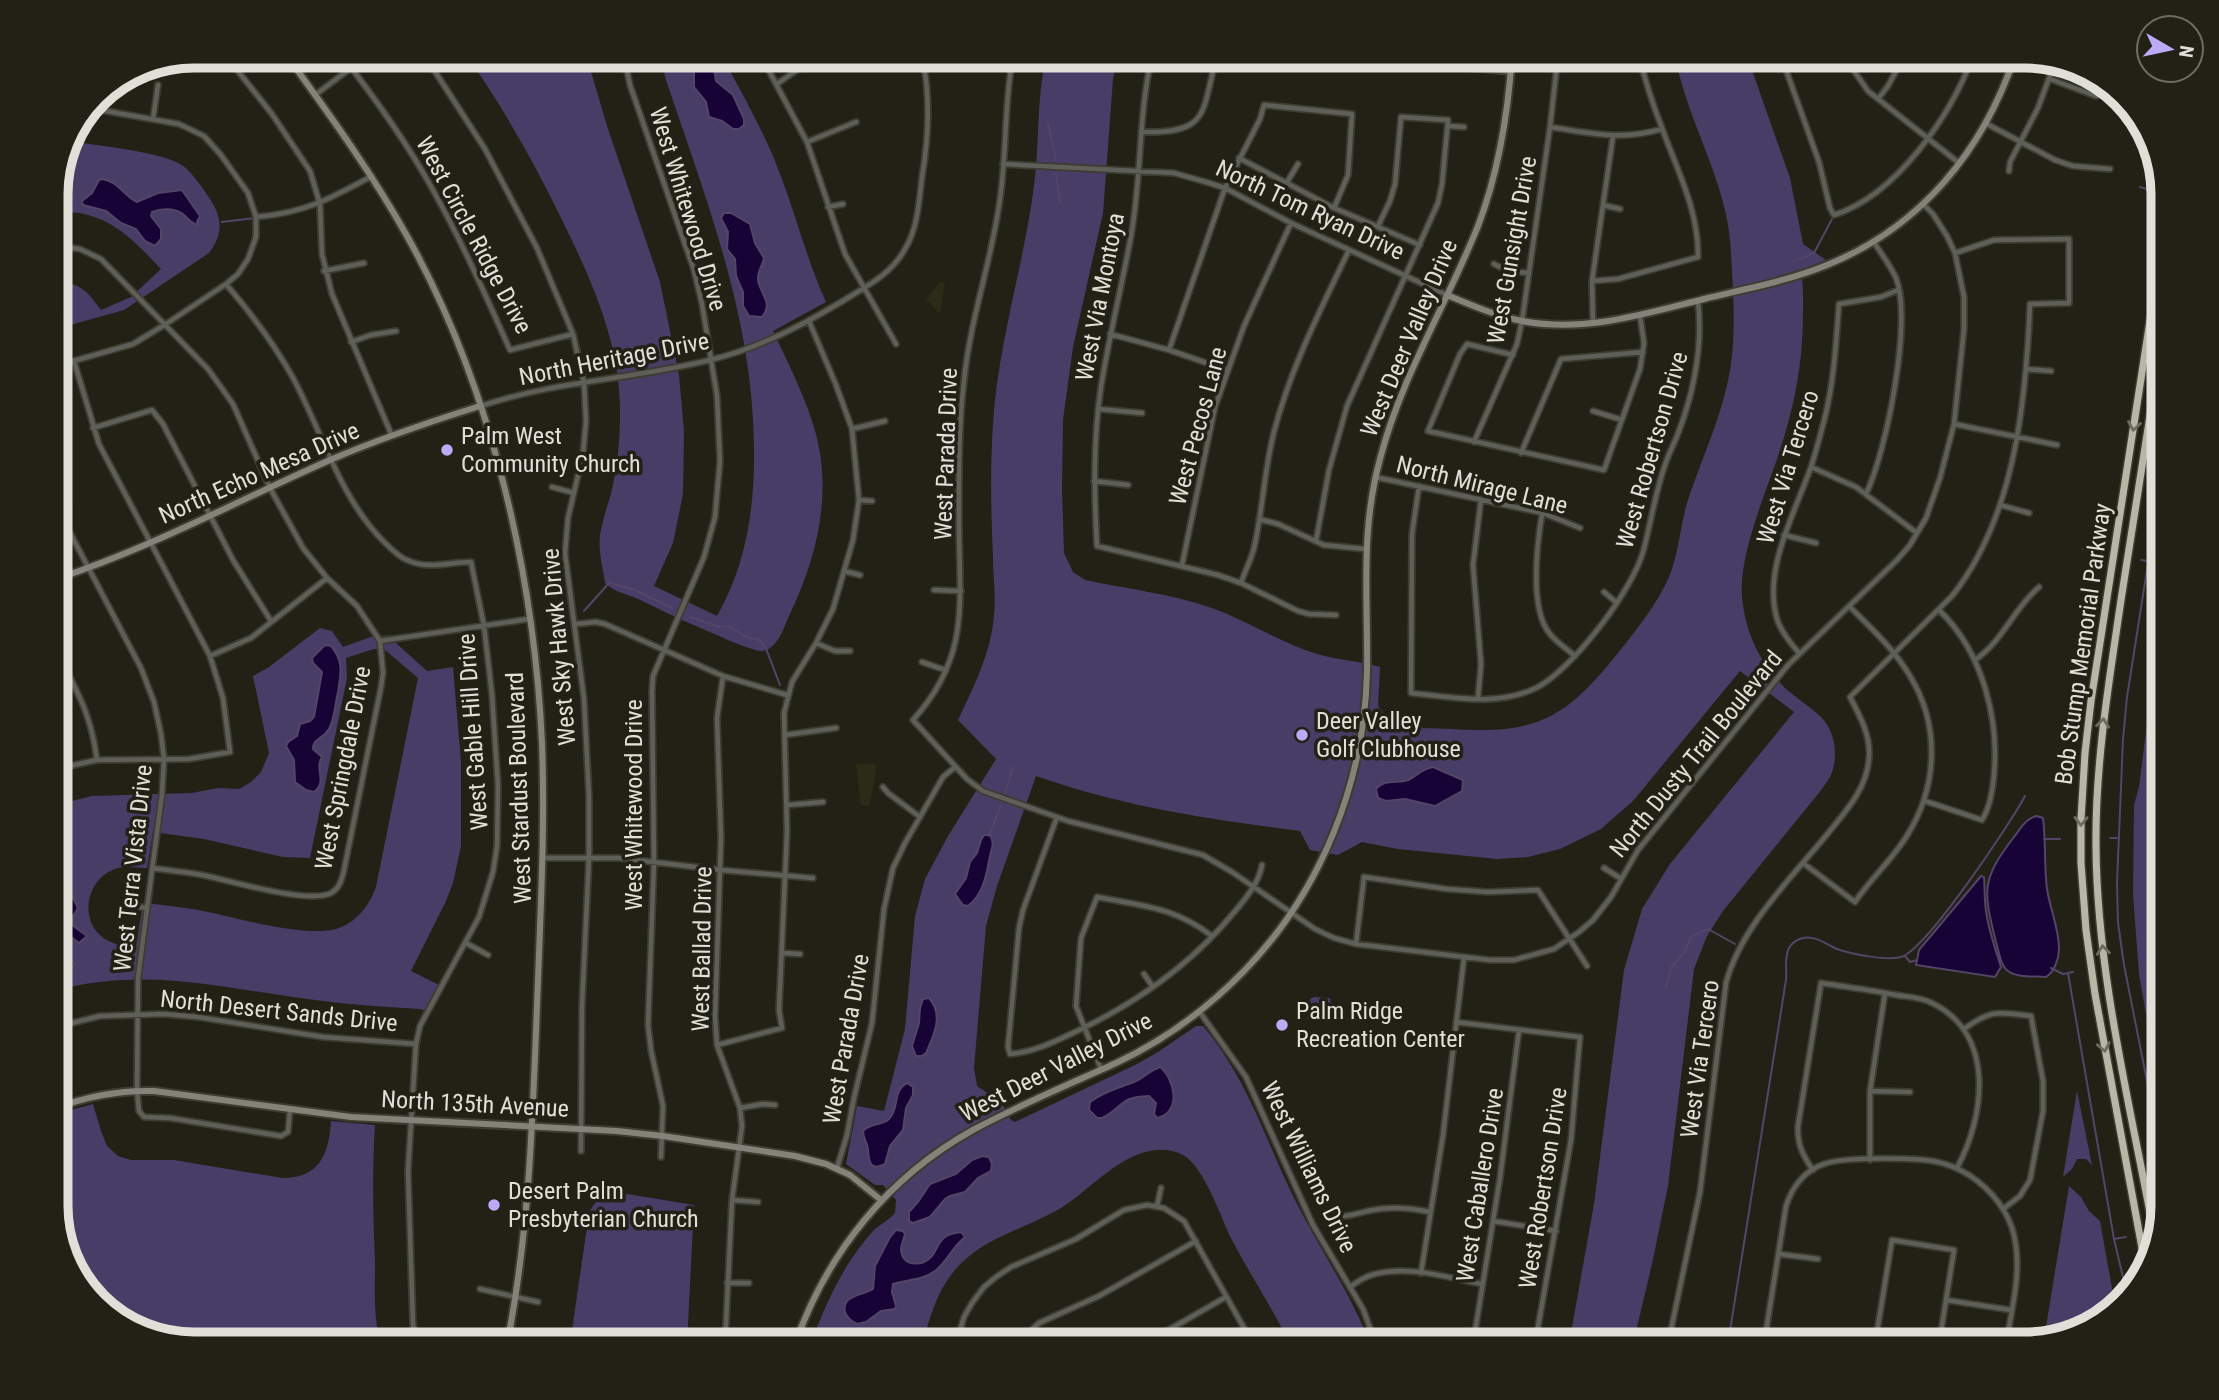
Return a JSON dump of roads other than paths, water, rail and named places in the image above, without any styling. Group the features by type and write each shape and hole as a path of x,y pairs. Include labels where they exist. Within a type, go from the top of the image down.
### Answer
{"highway":[{"name":"Bob Stump Memorial Parkway","path":"2142,1250 2091,973 2082,886 2081,819 2091,701 2150,320"},
{"name":"Bob Stump Memorial Parkway","path":"2150,415 2106,698 2096,820 2098,904 2105,969 2150,1215"}],"street":[{"name":"West Via Montoya","path":"1150,68 1131,236 1110,334 1098,409 1094,481 1097,546 1182,565"},
{"path":"1141,132 1167,132 1184,128 1198,117 1206,104 1214,68"},
{"path":"1477,68 1511,72"},
{"name":"West Deer Valley Drive","path":"800,1332 823,1280 850,1236 881,1200 909,1174 975,1129 1157,1041 1199,1012 1245,970 1290,912 1325,851 1344,803 1358,754 1365,707 1366,549 1375,477 1384,442 1398,406 1471,242 1489,192 1504,126 1511,68"},
{"name":"West Gunsight Drive","path":"1474,442 1513,355 1522,321 1557,68"},
{"path":"1592,281 1618,279 1698,257 1694,217 1685,186 1642,68"},
{"path":"1785,68 1819,162 1834,215 1871,196 1902,169 1928,138 1961,86 1968,68"},
{"path":"1853,68 1863,84 1878,99 1960,164"},
{"path":"1878,99 1898,68"},
{"name":"North Tom Ryan Drive","path":"1003,164 1174,173 1225,188 1291,223 1486,311 1522,321 1593,324 1640,316 1824,266 1873,241 1923,204 1960,164 1987,124 2010,68"},
{"path":"236,69 299,151 310,171 320,204 324,271 339,315 392,436"},
{"name":"West Stardust Boulevard","path":"297,69 372,176 409,239 447,318 495,453 512,521 529,619 541,740 544,858 532,1127 525,1220 509,1332"},
{"path":"315,94 351,69"},
{"name":"West Circle Ridge Drive","path":"353,69 432,187 470,261 510,350 573,334"},
{"name":"West Sky Hawk Drive","path":"434,69 466,118 512,198 542,258 573,334 584,383 584,439 566,529 565,553 584,699 589,797 582,1005 581,1151"},
{"name":"West Whitewood Drive","path":"627,69 634,97 694,270 717,396 720,461 715,517 704,557 653,676 651,703 654,862 648,1025 663,1106 661,1157"},
{"path":"768,69 807,142 845,254 896,344"},
{"path":"777,84 799,69"},
{"name":"North Heritage Drive","path":"480,406 529,392 712,360 769,340 809,321 880,278 895,264 909,242 915,223 929,126 924,69"},
{"name":"West Parada Drive","path":"913,720 927,704 945,670 957,634 961,591 959,435 963,384 968,345 1000,199 1011,69"},
{"path":"2008,171 2052,72"},
{"path":"2050,79 2096,96"},
{"path":"153,119 158,85"},
{"path":"1169,350 1225,188 1264,105 1352,114 1348,175 1334,208"},
{"path":"69,362 133,344 226,284 238,274 248,259 256,237 256,217 248,193 204,136 179,124 101,110"},
{"path":"1378,226 1395,184 1401,117 1464,127"},
{"path":"807,142 856,122"},
{"path":"1316,541 1329,470 1347,406 1438,203 1448,123"},
{"path":"1987,124 2041,154 2064,163 2109,169"},
{"path":"1550,127 1613,136 1639,135 1662,129"},
{"path":"1184,128 1187,135"},
{"path":"1593,324 1592,281 1613,136"},
{"path":"1239,158 1334,208 1420,245"},
{"path":"1286,184 1297,164"},
{"path":"256,217 292,213 320,204 372,176"},
{"path":"828,207 843,204"},
{"name":"North Dusty Trail Boulevard","path":"913,720 967,779 983,791 1128,838 1203,855 1329,936 1356,944 1464,958 1514,960 1554,949 1593,920 1611,897 1638,850 1799,653 1897,560 1926,518 1954,424 1964,328 1964,297 1955,253 1948,236 1923,204"},
{"path":"1603,205 1620,209"},
{"name":"West Pecos Lane","path":"1182,565 1215,407 1244,326 1291,223"},
{"path":"1894,654 1939,610 1967,577 1981,553 2000,505 2017,437 2026,369 2030,304 2069,303 2069,239 1994,240 1955,253"},
{"path":"1866,494 1874,478 1895,388 1900,324 1896,279 1873,241"},
{"name":"West Springdale Drive","path":"69,248 80,249 101,259 208,369 233,404 270,488 303,548 327,578 357,606 380,641 383,673 381,687 344,870 337,890 329,895 316,896 287,893 194,873 153,869"},
{"path":"1241,583 1253,550 1266,469 1284,396 1349,250"},
{"path":"324,271 364,263"},
{"path":"1494,264 1508,271 1528,273"},
{"path":"226,284 291,374 330,460"},
{"name":"West Via Tercero","path":"1799,653 1779,624 1775,609 1777,565 1784,535 1811,467 1825,419 1839,304 1881,297 1898,290"},
{"name":"West Robertson Drive","path":"1419,486 1412,534 1411,694 1478,699 1511,697 1531,690 1558,674 1617,603 1635,575 1655,496 1695,379 1700,349 1698,301"},
{"path":"1513,355 1467,344 1460,354 1428,431 1604,470 1640,369 1643,352 1640,316"},
{"path":"717,1045 782,1028 779,1010 788,805 784,713 787,695 799,669 833,609 853,540 859,500 852,429 809,321"},
{"path":"351,342 396,331"},
{"path":"1110,334 1227,370"},
{"path":"1521,453 1561,359 1643,352"},
{"path":"69,766 97,760 189,759 230,752 223,698 210,656 99,444 74,361"},
{"path":"2026,369 2051,371"},
{"name":"North Echo Mesa Drive","path":"69,575 150,543 330,460 480,406"},
{"path":"1098,409 1142,413"},
{"path":"93,428 152,410 163,424 233,561 271,621"},
{"path":"1594,411 1622,420"},
{"path":"852,429 885,421"},
{"path":"1954,424 2057,445"},
{"name":"West Gable Hill Drive","path":"330,460 366,522 402,558 431,566 471,562 484,626 496,742 497,846 486,895 466,943 420,1026 416,1044 408,1171 412,1325 415,1332"},
{"path":"1811,467 1839,478 1866,494 1917,533"},
{"name":"North Mirage Lane","path":"1375,477 1542,513 1580,528"},
{"path":"1094,481 1128,485"},
{"path":"552,487 574,493"},
{"path":"859,500 872,501"},
{"path":"1478,699 1481,664 1473,565 1481,500"},
{"path":"2000,505 2029,513"},
{"path":"1542,513 1536,565 1541,614 1550,635 1575,656"},
{"path":"1259,519 1334,547 1366,549"},
{"name":"West Terra Vista Drive","path":"69,532 141,668 154,702 161,734 164,760 153,869 140,957 136,1091"},
{"path":"1784,535 1816,543"},
{"path":"1182,565 1241,583 1298,611 1336,615"},
{"path":"844,571 860,575"},
{"path":"210,656 251,638 327,578"},
{"path":"1975,660 1997,640 2039,587"},
{"path":"934,590 961,591"},
{"path":"1604,592 1617,603"},
{"path":"1804,863 1855,902 1907,836 1925,801 1929,784 1933,750 1923,702 1910,676 1886,643 1850,607"},
{"path":"1925,801 1982,820 1987,812 1995,769 1995,742 1989,702 1975,660 1939,610"},
{"path":"380,641 529,619"},
{"path":"576,624 605,624 723,676 787,695"},
{"path":"816,643 835,651 850,651"},
{"name":"West Via Tercero","path":"1671,1332 1700,1192 1730,965 1749,930 1848,808 1865,780 1869,757 1868,737 1850,697 1894,654"},
{"path":"922,662 945,670"},
{"path":"69,675 84,703 97,760"},
{"name":"West Ballad Drive","path":"723,676 717,718 721,870 715,1017 717,1045 740,1108 742,1126 732,1200 725,1332"},
{"path":"785,735 836,728"},
{"name":"West Parada Drive","path":"837,1168 872,1023 886,892 893,868 943,777 955,766"},
{"path":"883,787 920,817"},
{"path":"788,805 823,802"},
{"path":"1057,817 1019,928 1010,1054 1042,1047 1083,1028 1131,1003 1177,970 1247,897 1260,874 1262,864"},
{"path":"544,858 654,862 813,878"},
{"path":"1604,868 1620,878"},
{"path":"1356,944 1364,877 1461,890 1538,890 1587,966"},
{"path":"1101,1069 1076,1006 1081,938 1097,897 1171,911 1195,923 1212,936"},
{"path":"128,905 147,908"},
{"path":"466,943 488,955"},
{"path":"783,953 800,954"},
{"path":"1421,1273 1443,1135 1464,958"},
{"path":"1144,974 1153,987"},
{"path":"1813,1170 1803,1156 1797,1138 1821,983 1930,1001 1955,1017 1974,1053 1980,1100 1974,1132 1957,1168"},
{"path":"1870,1160 1870,1091 1885,993"},
{"name":"West Williams Drive","path":"1199,1012 1246,1077 1313,1225 1363,1309 1372,1332"},
{"path":"1963,1029 1991,1013 2031,1016 2043,1081 2043,1111 2030,1180 2020,1196 2003,1209"},
{"name":"North Desert Sands Drive","path":"69,1024 100,1016 164,1014 323,1037 416,1044"},
{"path":"1456,1022 1518,1030"},
{"name":"West Robertson Drive","path":"1518,1030 1580,1037 1570,1140 1537,1332"},
{"name":"West Caballero Drive","path":"1475,1332 1511,1099 1518,1030"},
{"path":"136,1091 139,1111 144,1117 170,1118 281,1136 288,1132 290,1110"},
{"name":"North 135th Avenue","path":"69,1104 91,1097 136,1091 185,1093 351,1117 663,1136 809,1159 850,1175 881,1200"},
{"path":"1870,1091 1910,1092"},
{"path":"740,1108 775,1105"},
{"path":"1766,1332 1789,1197 1799,1181 1822,1164 1870,1160 1927,1160 1957,1168 1986,1188 2003,1209 2011,1226 2018,1255 2008,1332"},
{"path":"1157,1206 1161,1188"},
{"path":"732,1200 758,1202"},
{"path":"960,1332 972,1303 996,1276 1076,1239 1124,1210 1137,1206 1157,1206 1171,1211 1184,1221 1246,1332"},
{"path":"1335,1216 1345,1218 1390,1207 1430,1212"},
{"path":"525,1220 548,1224"},
{"path":"1493,1221 1556,1231"},
{"path":"1877,1332 1892,1240 1954,1250 1941,1332"},
{"path":"1029,1332 1039,1323 1099,1296 1196,1241"},
{"path":"1779,1254 1818,1259"},
{"path":"1350,1287 1377,1273 1421,1273 1482,1284"},
{"path":"727,1283 749,1283"},
{"path":"480,1289 538,1302"},
{"path":"1166,1331 1226,1297"},
{"path":"1946,1300 2011,1310"}],"waterway":[{"path":"1048,123 1056,160"},
{"path":"1056,174 1060,203"},
{"path":"2140,187 2147,189 2150,194"},
{"path":"222,222 255,218"},
{"path":"1794,261 1814,253 1832,219"},
{"path":"2150,548 2127,697 2117,883 2118,923 2124,965 2151,1101"},
{"path":"2083,549 2099,554"},
{"path":"2141,560 2148,561"},
{"path":"584,611 609,583 635,590 672,608"},
{"path":"690,617 716,626 730,627 744,636 759,640 765,646 780,685"},
{"path":"1005,793 1013,767"},
{"path":"1730,1332 1789,948 1796,941 1809,938 1859,955 1901,957 1929,933 1947,910 1986,857 2025,796"},
{"path":"989,836 1001,805"},
{"path":"2110,838 2117,838"},
{"path":"2044,839 2060,839"},
{"path":"1666,987 1671,968 1683,954 1692,936 1708,929 1735,944"},
{"path":"1905,956 1910,962 1917,960"},
{"path":"2051,968 2063,974 2073,972"},
{"path":"2068,973 2114,1239 2124,1283"},
{"path":"2114,1239 2126,1237"}],"place":[{"name":"Palm West Community Church","path":"447,450"},
{"name":"Deer Valley Golf Clubhouse","path":"1302,735"},
{"name":"Palm Ridge Recreation Center","path":"1282,1025"},
{"name":"Desert Palm Presbyterian Church","path":"494,1205"}]}
